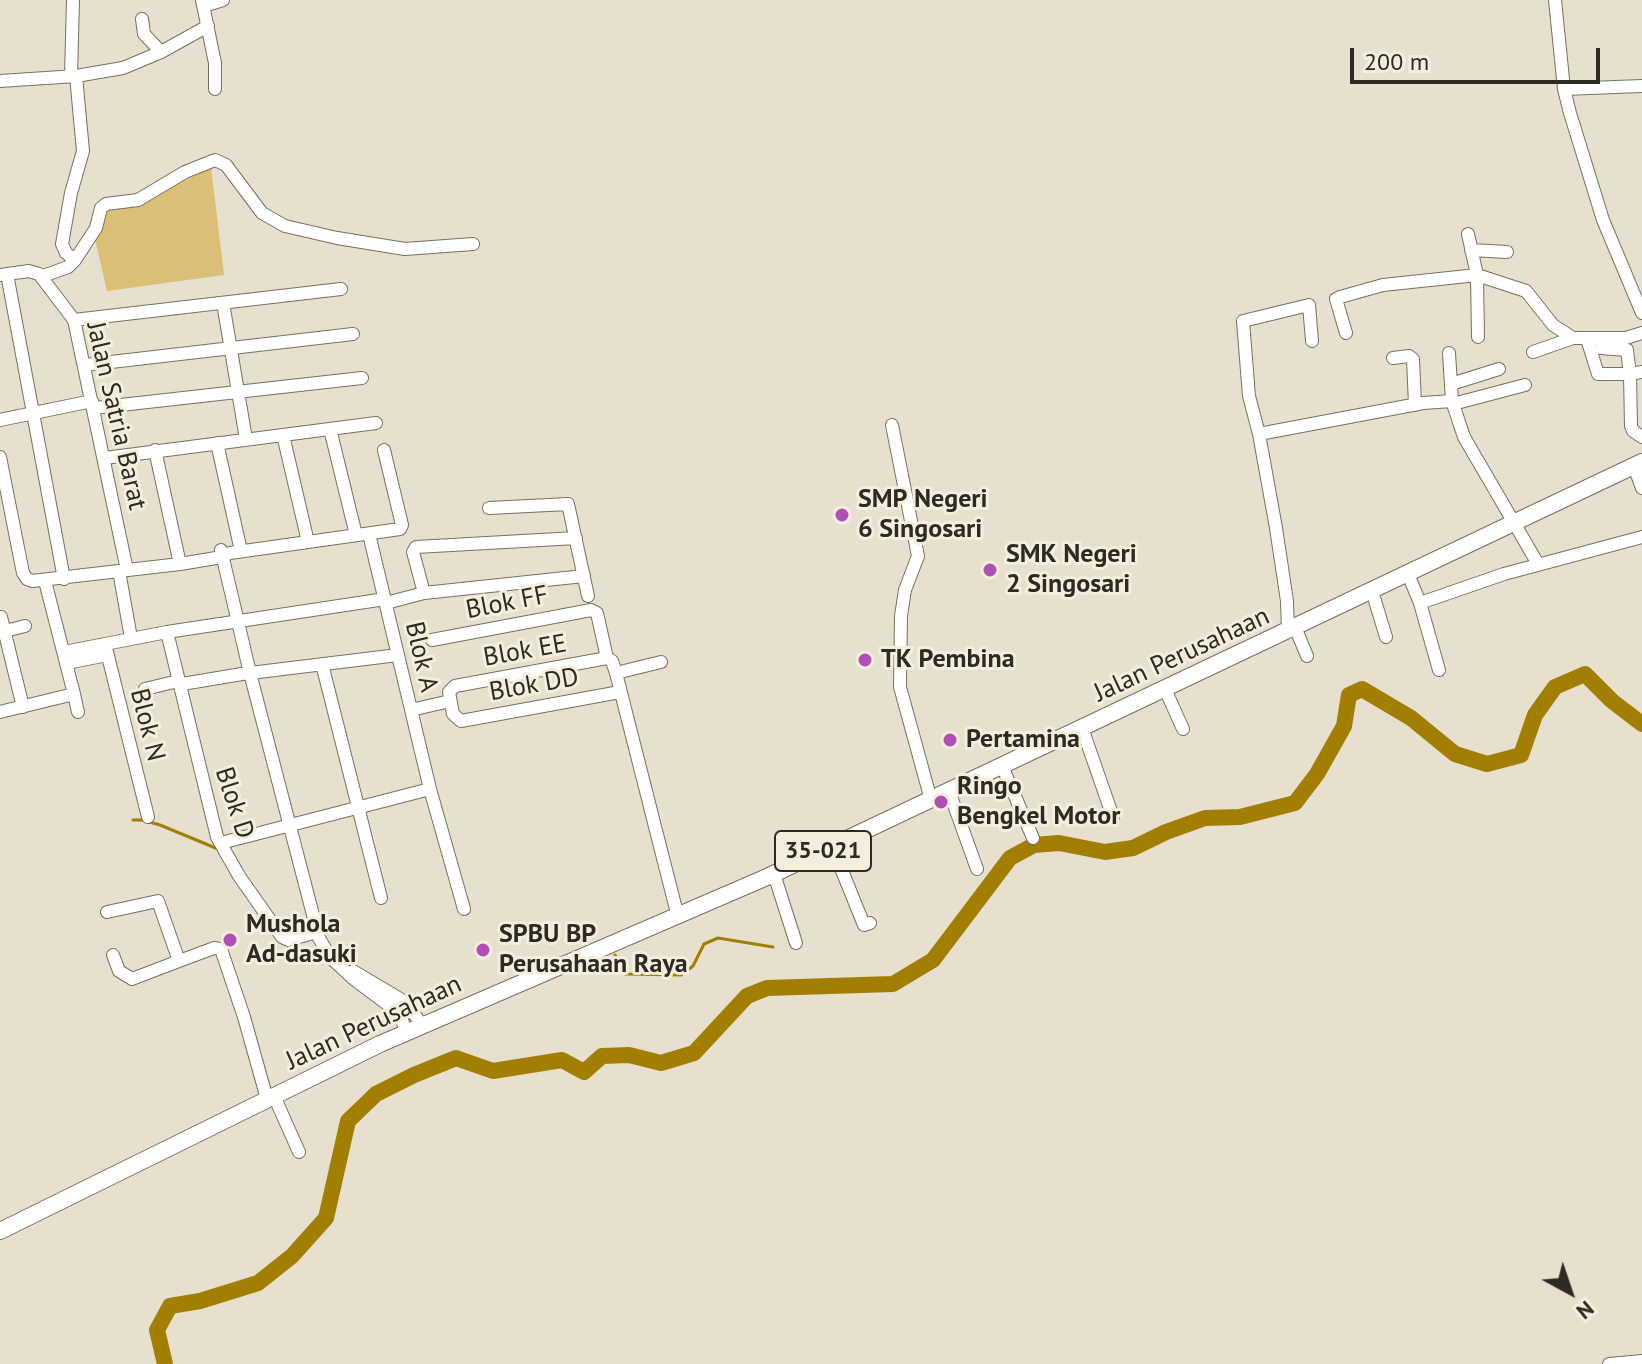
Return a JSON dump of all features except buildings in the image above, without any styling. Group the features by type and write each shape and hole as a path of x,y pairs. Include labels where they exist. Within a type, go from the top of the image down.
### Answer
{"main road":[{"name":"Jalan Perusahaan","path":"0,1231 415,1029 774,874 1638,464"}],"street":[{"path":"72,264 62,244 71,193 83,151 74,76 73,0"},
{"path":"215,89 215,63 203,3 223,0"},
{"path":"1555,0 1564,89 1603,220 1642,313"},
{"path":"142,19 144,34 161,52"},
{"path":"0,81 74,76 123,68 161,52 208,26"},
{"path":"1564,89 1642,86"},
{"path":"64,579 34,412 4,274 29,271 47,275 72,264 96,228 99,212 104,205 138,200 199,164 215,160 226,165 262,213 285,226 405,249 473,244"},
{"path":"1468,234 1477,275 1478,337"},
{"path":"1471,250 1507,252"},
{"name":"Jalan Satria Barat","path":"47,275 74,320 85,365 105,458 131,638"},
{"path":"1307,656 1292,629 1259,434 1249,396 1243,321 1383,285 1477,275 1526,291 1553,325 1573,338"},
{"path":"74,320 341,289"},
{"path":"1336,299 1346,333"},
{"path":"223,303 246,439"},
{"path":"1309,305 1312,341"},
{"path":"1533,352 1573,338 1626,338 1642,333"},
{"path":"85,365 353,334"},
{"path":"1587,339 1598,374 1636,373"},
{"path":"1600,348 1642,348"},
{"path":"1627,350 1636,373 1631,426 1642,437"},
{"path":"1449,353 1453,403 1464,437 1538,564"},
{"path":"1393,358 1409,356 1413,359 1415,405"},
{"path":"1451,384 1499,369"},
{"path":"0,420 34,412 93,405 362,378"},
{"path":"1259,434 1415,405 1453,403 1525,385"},
{"path":"105,458 376,423"},
{"path":"892,425 918,556 905,590 901,616 900,687 931,800"},
{"name":"Blok A","path":"330,429 385,599 430,789 464,909"},
{"path":"283,435 308,542"},
{"path":"217,443 237,622 317,932 330,957 415,1029"},
{"path":"155,450 178,561"},
{"path":"0,457 23,573 29,581 45,581 398,530 402,526 384,450"},
{"path":"1638,464 1642,488"},
{"path":"489,508 567,503 588,596"},
{"path":"1420,603 1476,582 1642,537"},
{"path":"423,590 413,552 416,547 576,538"},
{"path":"1408,574 1420,603 1439,670"},
{"path":"66,658 106,650 131,638 385,599 423,590 584,576"},
{"path":"45,581 78,712"},
{"path":"1372,591 1386,637"},
{"name":"Blok FF","path":"432,640 591,610 597,613 607,658"},
{"path":"1,617 5,631 4,646 23,707"},
{"path":"5,631 25,626"},
{"name":"Blok D","path":"167,632 217,837 239,876 284,939 317,932"},
{"name":"Blok N","path":"106,650 148,817"},
{"path":"145,689 398,655"},
{"path":"607,658 612,661 616,673 678,917"},
{"name":"Blok EE","path":"411,710 451,694 607,658"},
{"path":"616,673 661,662"},
{"path":"322,664 381,898"},
{"path":"1165,689 1183,729"},
{"name":"Blok DD","path":"451,694 457,719 461,721 620,692"},
{"path":"0,712 74,694"},
{"path":"1082,728 1113,817"},
{"path":"1002,766 1033,838"},
{"path":"221,843 430,789"},
{"path":"949,791 977,869"},
{"path":"832,846 867,924 849,929"},
{"path":"774,874 796,943"},
{"path":"107,912 158,901 179,961"},
{"path":"113,955 119,971 130,978 214,948 223,953 270,1097 299,1152"},
{"path":"1609,1364 1642,1361"}],"shaded area":[{"path":"211,167 224,275 107,291 95,239 104,210 142,203"}],"waterway":[{"path":"165,1364 157,1330 170,1306 200,1301 258,1283 292,1256 326,1218 348,1121 376,1094 414,1075 456,1058 493,1071 562,1060 584,1072 602,1056 629,1055 661,1063 694,1053 747,996 767,988 893,984 933,960 1010,858 1034,845 1059,843 1105,852 1133,848 1205,818 1240,817 1295,803 1317,774 1344,726 1349,695 1362,689 1411,718 1455,754 1487,764 1521,755 1535,715 1555,687 1585,674 1612,701 1642,724"},
{"path":"133,820 160,825 218,849"},
{"path":"615,955 625,974 681,975 693,966 704,944 718,938 773,947"}],"place":[{"name":"SMP Negeri 6 Singosari","path":"842,515"},
{"name":"SMK Negeri 2 Singosari","path":"990,570"},
{"name":"TK Pembina","path":"865,660"},
{"name":"Pertamina","path":"950,740"},
{"name":"Ringo Bengkel Motor","path":"941,802"},
{"name":"Mushola Ad-dasuki","path":"230,940"},
{"name":"SPBU BP Perusahaan Raya","path":"483,950"}]}
